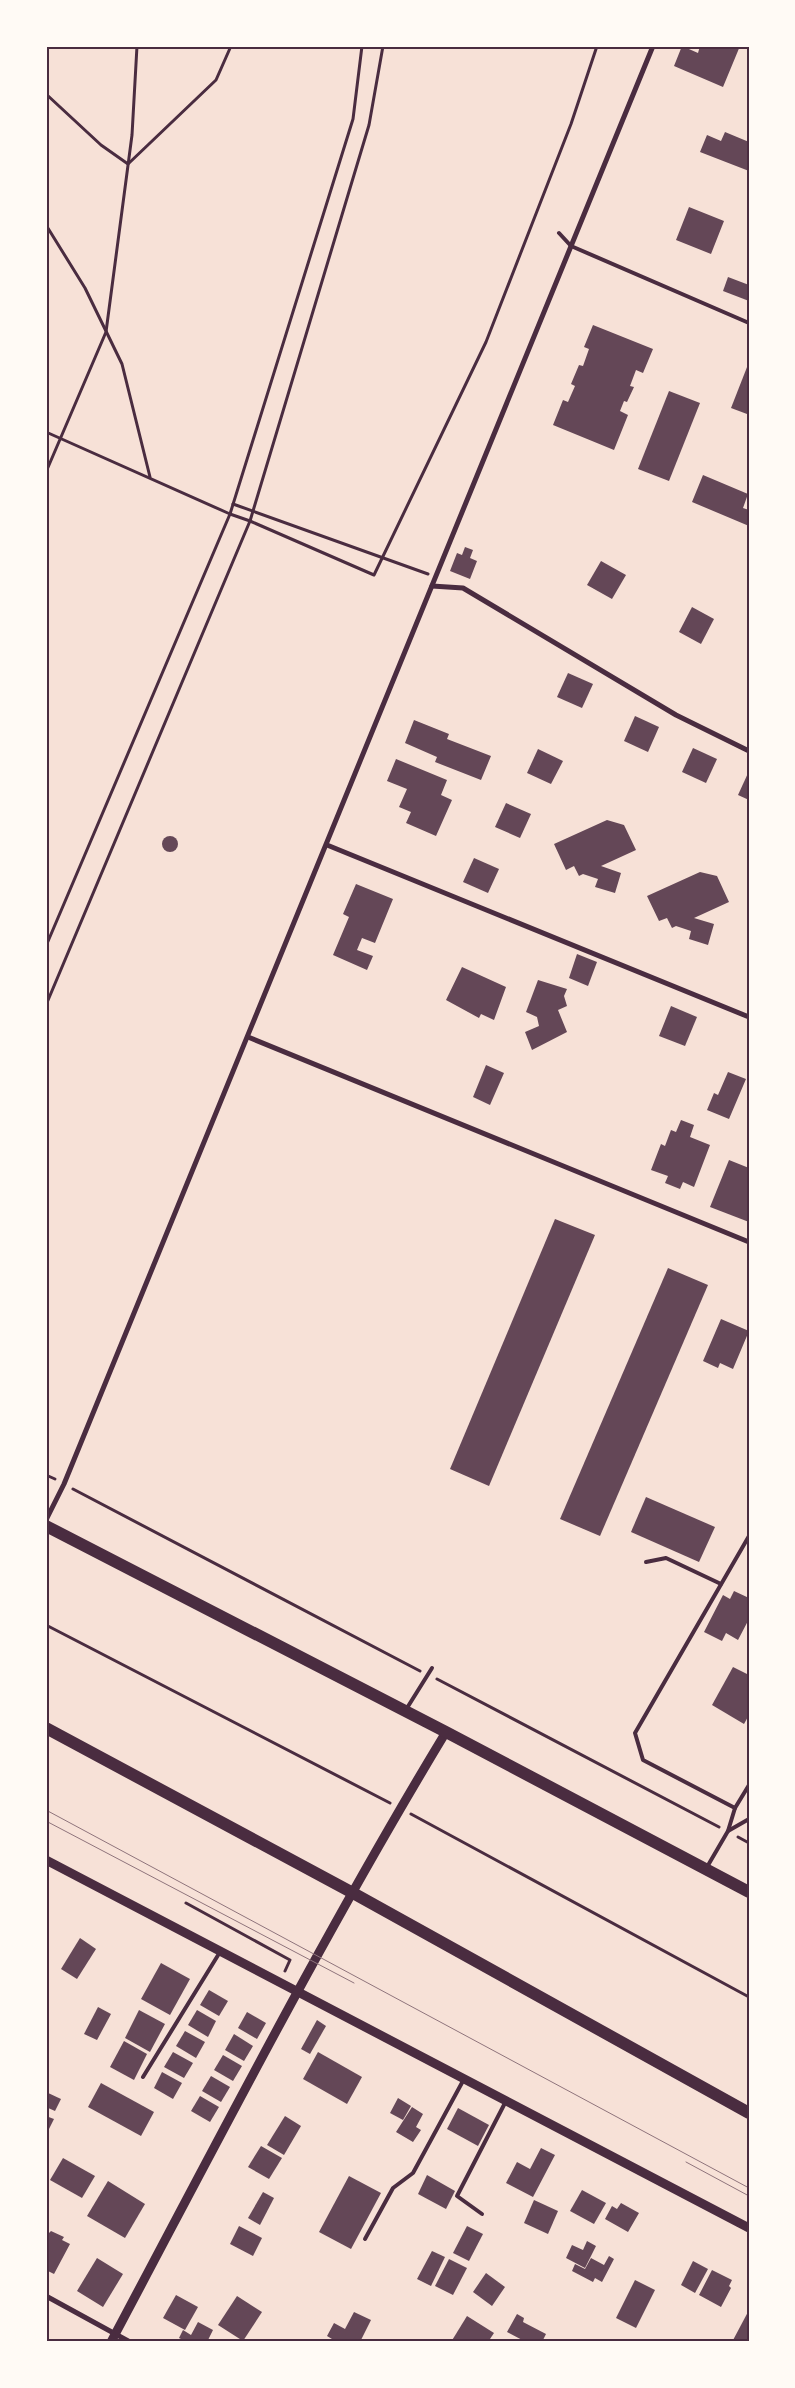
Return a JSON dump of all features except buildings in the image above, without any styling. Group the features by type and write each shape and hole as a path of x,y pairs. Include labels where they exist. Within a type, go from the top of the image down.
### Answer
{"main road":[{"path":"46,1526 446,1732 749,1892"},
{"path":"46,1728 353,1893 749,2113"}],"street":[{"path":"46,1520 64,1484 653,46"},
{"path":"432,586 463,588 676,715 749,751"},
{"path":"327,845 749,1017"},
{"path":"248,1036 749,1242"},
{"path":"114,2338 297,1991 399,1808 446,1732"},
{"path":"46,1860 749,2228"},
{"path":"46,2296 114,2338 130,2342"}],"lane":[{"path":"559,233 571,246 749,323"},
{"path":"735,1808 643,1760 635,1733 749,1536"},
{"path":"646,1562 666,1558 721,1584"},
{"path":"405,1711 432,1668"},
{"path":"706,1869 728,1831 735,1808 749,1785"},
{"path":"728,1831 749,1819"},
{"path":"143,2077 220,1952"},
{"path":"365,2239 393,2188 414,2173 464,2079"},
{"path":"482,2214 457,2196 506,2101"}],"path":[{"path":"46,472 106,332 128,164 137,46"},
{"path":"128,164 216,80 231,46"},
{"path":"46,946 230,514 353,119 362,46"},
{"path":"46,1005 250,521 369,125 383,46"},
{"path":"46,432 230,514 374,575 486,342 571,124 597,46"},
{"path":"46,94 102,145 128,164"},
{"path":"46,225 84,288 122,364 150,477"},
{"path":"233,504 437,576"},
{"path":"46,1475 749,1843"},
{"path":"186,1904 290,1960 280,1983"}],"tram line":[{"path":"46,1810 749,2188"},
{"path":"46,1821 354,1983"},
{"path":"686,2162 749,2196"}]}
